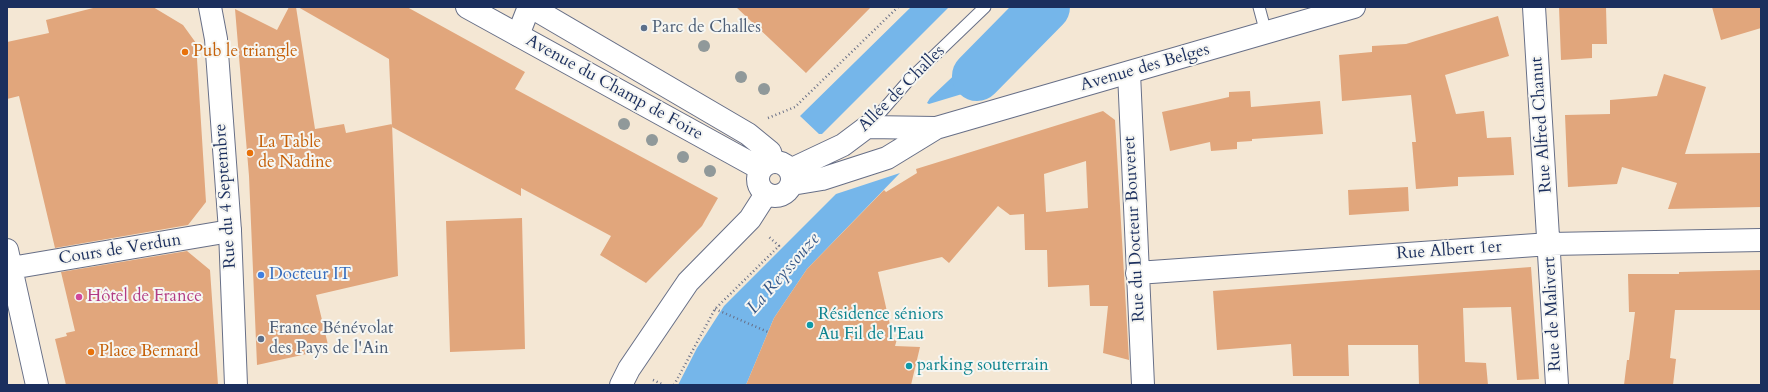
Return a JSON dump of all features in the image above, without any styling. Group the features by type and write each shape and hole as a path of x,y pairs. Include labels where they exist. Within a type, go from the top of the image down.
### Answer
{"street":[{"name":"Rue du 4 Septembre","path":"210,7 216,39 230,231 236,385"},
{"name":"Avenue du Champ de Foire","path":"467,7 779,171"},
{"name":"Avenue du Champ de Foire","path":"530,7 748,134 770,152 779,171"},
{"path":"518,35 530,7"},
{"name":"Avenue des Belges","path":"779,171 822,179 887,158 936,128 1354,7"},
{"name":"Rue Alfred Chanut","path":"1534,7 1550,244"},
{"name":"Rue du Docteur Bouveret","path":"1128,73 1143,385"},
{"name":"Avenue des Belges","path":"868,127 936,128"},
{"name":"Allée de Challes","path":"750,219 766,194 776,197 786,193 779,171 843,145 868,127"},
{"path":"621,385 629,369 688,282 750,219"},
{"name":"Cours de Verdun","path":"9,259 230,231"},
{"name":"Rue Albert 1er","path":"1137,273 1550,244 1761,240"},
{"name":"Rue de Malivert","path":"1550,244 1557,385"},
{"path":"9,259 14,322 37,385"}],"lane":[{"name":"Allée de Challes","path":"868,127 910,80 985,7"},
{"path":"1259,7 1266,33"}],"path":[{"path":"748,134 766,119 795,107 898,7"},
{"path":"674,385 716,310 779,246 750,219"},
{"path":"716,310 768,332"}],"water":[{"path":"911,7 949,7 822,134 819,134 800,116"},
{"path":"1025,7 1062,7 1013,57 993,37"},
{"path":"982,49 1003,67 982,88 929,104 927,103 930,98"},
{"path":"900,173 807,269 774,318 746,385 678,385 697,348 724,306 836,194"}],"building":[{"path":"97,7 153,7 183,25 196,43 206,202 188,225 55,248 19,96 7,99 7,42 49,33 46,20"},
{"path":"289,7 296,7 315,129 344,124 346,133 392,124 398,276 316,295 329,349 257,365 249,176 235,9 277,30"},
{"path":"298,7 407,7 525,72 515,89 718,198 702,226 646,283 600,255 611,236 521,188 521,196 392,127 389,59"},
{"path":"736,7 871,7 806,73"},
{"path":"1559,7 1606,7 1607,44 1592,44 1592,58 1561,60"},
{"path":"1712,7 1761,7 1761,28 1721,40"},
{"path":"1498,16 1509,56 1445,75 1456,114 1484,111 1487,138 1511,137 1514,175 1458,177 1458,186 1416,189 1412,142 1416,142 1411,95 1342,101 1339,55 1372,52 1372,46 1406,44"},
{"path":"1664,74 1706,87 1685,154 1761,153 1761,207 1668,209 1677,183 1622,167 1617,184 1568,187 1565,115 1610,114 1610,100 1657,96"},
{"path":"1250,91 1251,107 1320,101 1323,134 1252,139 1252,141 1237,142 1237,149 1211,151 1210,142 1170,151 1162,112 1229,97 1229,92"},
{"path":"1103,111 1115,120 1129,360 1103,353 1108,306 1090,306 1089,285 1048,287 1047,250 1025,250 1024,214 1010,215 998,206 949,263 942,257 878,272 893,338 897,339 895,346 920,347 911,385 746,385 774,318 807,269 884,190 886,192 917,173 916,169","holes":["1086,161 1088,208 1046,212 1044,174"]},
{"path":"1408,187 1409,211 1349,215 1348,190"},
{"path":"522,218 525,349 450,352 446,221"},
{"path":"187,251 210,270 218,385 66,385 55,339 67,336 66,333 75,331 61,272"},
{"path":"1531,267 1539,379 1517,380 1511,307 1463,308 1465,362 1486,363 1488,385 1419,385 1418,345 1348,345 1349,376 1293,376 1291,344 1217,350 1213,291"},
{"path":"1761,270 1761,310 1675,310 1670,358 1676,359 1673,385 1624,385 1627,360 1629,360 1635,312 1629,312 1628,274 1679,274 1679,272"}],"waterway":[{"name":"La Reyssouze","path":"977,76 1045,7"}],"place":[{"name":"Parc de Challes","path":"644,28"},
{"name":"Pub le triangle","path":"185,52"},
{"name":"La Table de Nadine","path":"250,153"},
{"name":"Docteur IT","path":"261,275"},
{"name":"Hôtel de France","path":"79,297"},
{"name":"Résidence séniors Au Fil de l'Eau","path":"810,325"},
{"name":"France Bénévolat des Pays de l'Ain","path":"261,339"},
{"name":"Place Bernard","path":"91,352"},
{"name":"parking souterrain","path":"909,366"}]}
